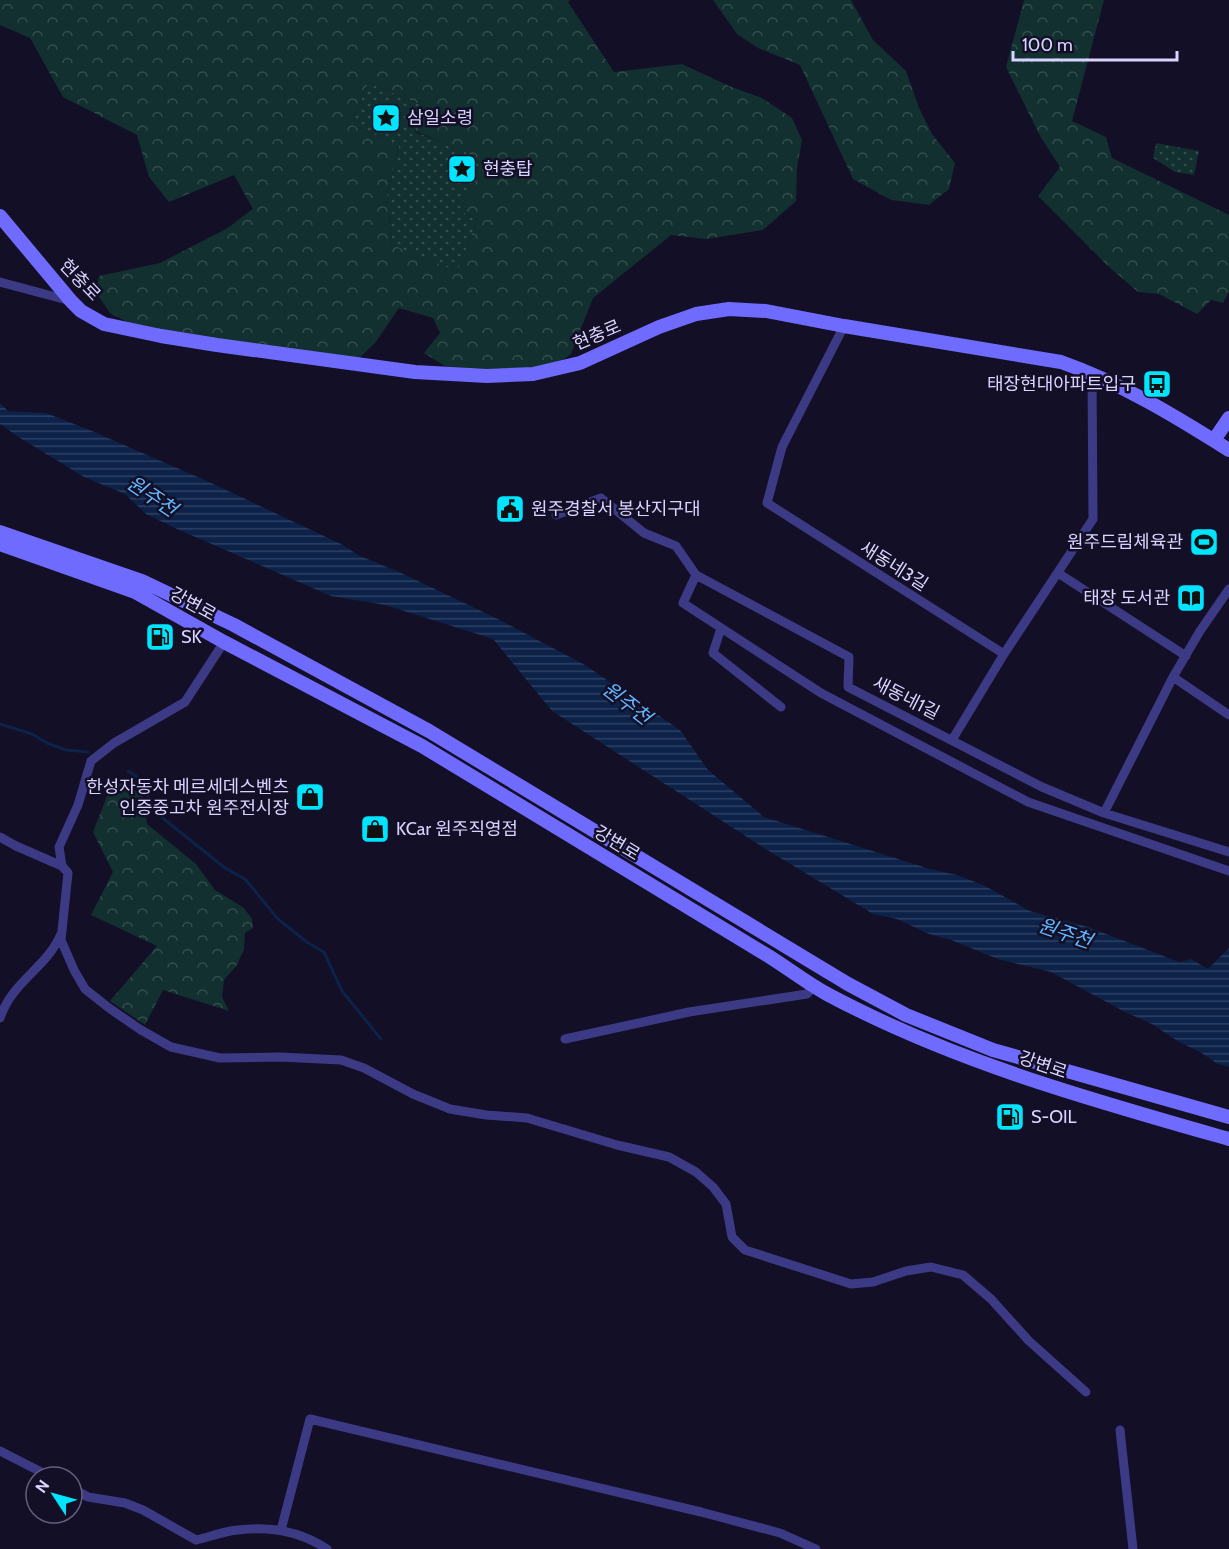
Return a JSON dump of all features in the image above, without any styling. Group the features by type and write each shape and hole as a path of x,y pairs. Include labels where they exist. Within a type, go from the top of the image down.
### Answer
{"street":[{"name":"현충로","path":"0,216 81,311 104,324 160,336 415,372 487,376 533,374 580,363 659,327 696,314 729,309 766,310 844,326 1061,362 1092,373 1156,405 1229,450"},
{"path":"0,282 71,301"},
{"name":"새동네3길","path":"844,326 782,447 767,504 1004,654"},
{"path":"952,740 1004,654 1093,519 1092,373"},
{"path":"1214,440 1229,418"},
{"name":"새동네1길","path":"556,515 601,498 644,533 676,546 696,576 849,657 848,687 1042,787 1104,813 1229,852"},
{"name":"강변로","path":"0,532 142,581 234,625 429,731 840,979 906,1015 993,1050 1229,1117"},
{"name":"강변로","path":"0,544 135,592 224,642 422,746 814,986 907,1034 993,1067 1086,1098 1229,1138"},
{"path":"1058,573 1186,656"},
{"path":"696,576 683,603 821,693 1028,802 1229,871"},
{"path":"1104,813 1173,677 1200,631 1229,589"},
{"path":"62,866 59,847 78,805 91,761 114,743 185,702 234,625"},
{"path":"721,628 713,653 781,707"},
{"path":"1173,677 1229,715"},
{"path":"0,837 62,866 68,873 61,940 74,970 86,989 141,1030 171,1047 219,1059 341,1060 364,1068 413,1094 450,1109 526,1118 617,1145 669,1156 696,1172 713,1187 726,1204 732,1237 745,1250 851,1284 873,1282 906,1271 931,1267 963,1275 992,1299 1029,1341 1086,1392"},
{"path":"0,1018 5,1004 19,983 55,947 63,928"},
{"path":"565,1039 689,1012 807,994 814,986"},
{"path":"281,1530 310,1419 701,1512 780,1533 816,1549"},
{"path":"1120,1430 1133,1549"},
{"path":"0,1451 27,1465"},
{"path":"84,1495 125,1503 143,1510 196,1540"},
{"path":"190,1549 196,1540 237,1530 281,1530 312,1539 327,1549"}],"green space":[{"path":"0,0 570,0 568,2 614,72 682,64 729,86 762,98 792,118 802,140 797,168 796,201 763,230 706,239 671,235 593,298 571,354 548,370 506,376 445,366 424,353 440,333 433,318 399,308 375,343 357,360 189,339 131,324 110,313 96,292 99,276 160,263 226,229 253,209 234,175 169,202 149,177 137,135 63,97 30,38 0,25","holes":["368,83 425,106 415,131 481,159 460,211 478,219 457,271 392,245 387,194 399,146 351,124"]},
{"path":"713,0 851,0 873,40 906,71 919,108 932,134 955,163 949,189 929,205 891,200 853,179 800,65 758,48 737,34"},
{"path":"1024,0 1104,0 1072,121 1106,137 1112,158 1229,215 1229,292 1223,303 1211,300 1197,314 1159,294 1138,292 1108,266 1038,196 1060,167 1040,136 1006,67"},
{"path":"368,83 425,106 415,132 482,158 460,211 478,219 457,272 392,246 387,194 399,146 351,124"},
{"path":"1156,143 1199,151 1194,175 1175,172 1153,158"},
{"path":"115,776 143,796 147,824 196,864 215,890 244,908 252,919 253,928 245,933 244,949 237,965 224,980 222,997 229,1011 163,990 145,1025 110,1001 157,946 91,915 113,872 93,832"}],"water":[{"name":"원주천","path":"0,403 8,411 46,413 209,482 341,544 360,556 500,620 585,665 680,730 708,770 764,817 930,869 957,875 983,885 1030,911 1088,927 1179,962 1191,959 1208,969 1229,948 1229,1067 1218,1064 1152,1024 1051,972 998,959 951,940 929,934 897,919 873,914 764,848 552,711 493,639 385,605 331,596 177,529 146,514 125,494 84,477 0,424"}],"waterway":[{"path":"0,724 32,734 66,750 88,752"},
{"path":"128,771 140,779 154,811 225,868 245,879 278,919 308,943 324,952 342,991 381,1039"}],"place":[{"name":"삼일소령","path":"386,118"},
{"name":"현충탑","path":"462,169"},
{"name":"태장현대아파트입구","path":"1157,384"},
{"name":"원주경찰서 봉산지구대","path":"510,509"},
{"name":"원주드림체육관","path":"1204,542"},
{"name":"태장 도서관","path":"1191,598"},
{"name":"SK","path":"160,637"},
{"name":"한성자동차 메르세데스벤츠 인증중고차 원주전시장","path":"310,797"},
{"name":"KCar 원주직영점","path":"375,829"},
{"name":"S-OIL","path":"1010,1117"}]}
